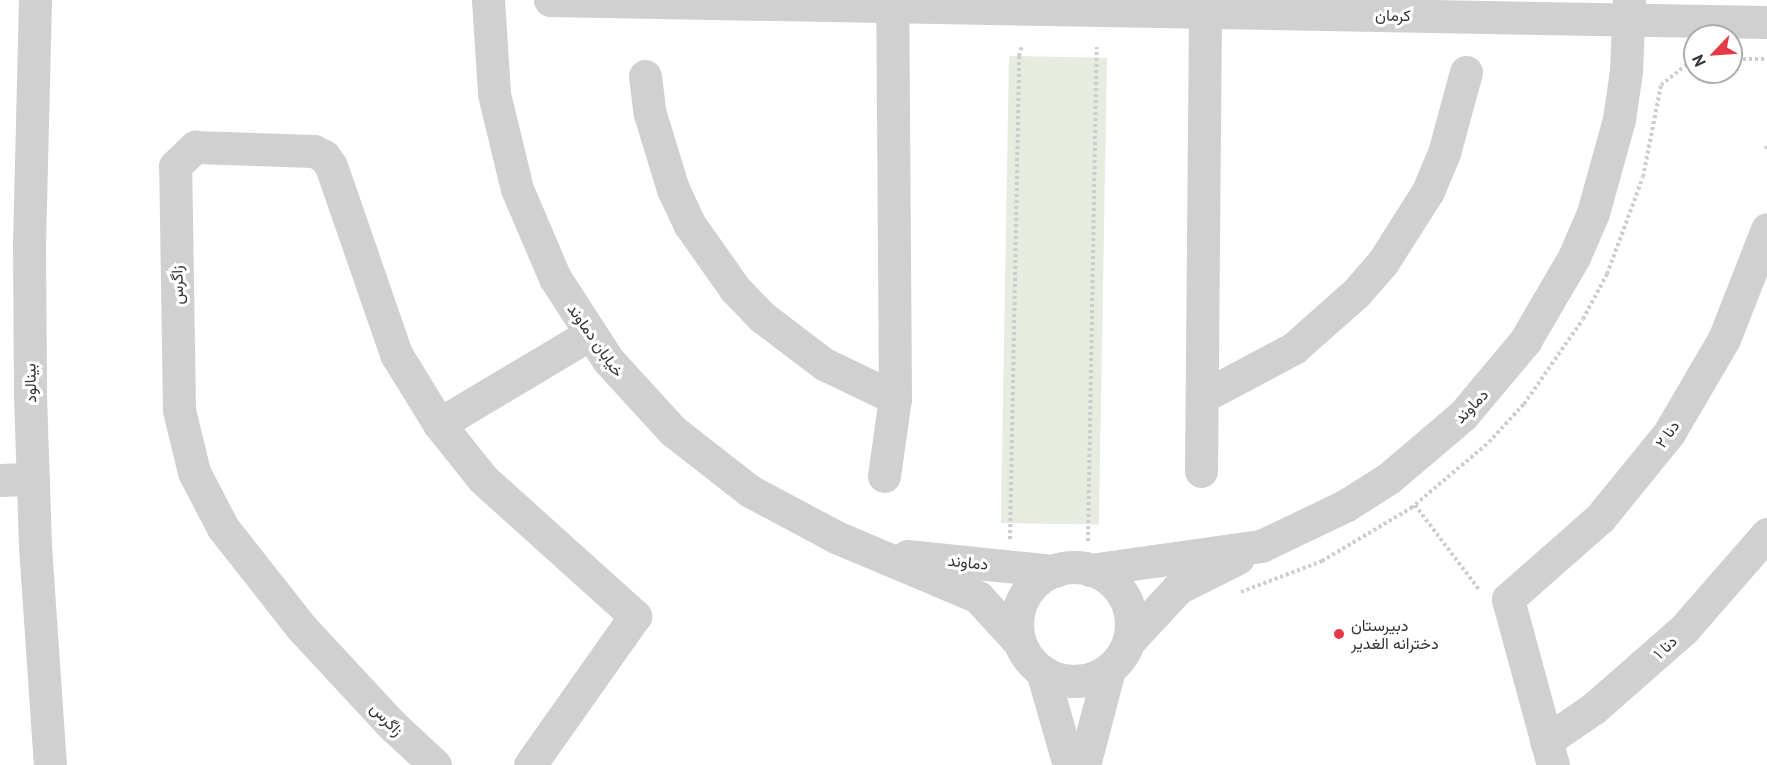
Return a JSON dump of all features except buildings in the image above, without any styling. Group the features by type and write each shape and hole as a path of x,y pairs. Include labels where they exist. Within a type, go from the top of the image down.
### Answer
{"street":[{"name":"بینالود","path":"35,0 29,244 33,479 50,765"},
{"name":"خیابان دماوند","path":"488,0 494,94 517,189 555,278 590,334 639,397 711,463 792,516 978,597 1020,643"},
{"name":"کرمان","path":"550,0 1215,8 1629,10 1767,22"},
{"path":"885,476 895,398 899,3"},
{"path":"1201,471 1215,8"},
{"name":"دماوند","path":"1089,557 1261,546 1344,506 1420,454 1470,408 1525,341 1574,257 1608,167 1626,71 1629,10"},
{"path":"1202,397 1294,348 1349,300 1383,261 1428,191 1448,143 1466,72"},
{"path":"645,76 650,114 673,189 690,225 735,289 762,317 808,353 859,383 895,398"},
{"name":"زاگرس","path":"435,765 391,724 301,627 224,528 194,472 179,410 175,166 183,155 195,147 314,151 324,156 331,166 396,354 439,424 483,479 635,616 530,765"},
{"name":"دنا ۲","path":"1495,596 1600,518 1669,433 1724,339 1767,229"},
{"path":"439,424 590,334"},
{"path":"0,480 33,479"},
{"name":"دنا ۱","path":"1549,753 1684,629 1767,534"},
{"path":"1084,765 1108,670 1129,641 1178,588 1261,546"},
{"name":"دماوند","path":"881,554 1055,570"},
{"path":"1069,765 1042,671 1020,643 1017,625 1027,592 1055,570 1073,567 1089,557 1119,590 1131,623 1129,641"},
{"path":"1495,596 1549,753"},
{"path":"1042,671 1076,681 1108,670"}],"path":[{"path":"1010,542 1019,56 1022,46"},
{"path":"1089,557 1097,47"},
{"path":"1743,59 1767,59"},
{"path":"1655,126 1661,85 1683,68"},
{"path":"1415,505 1495,596"}],"shaded area":[{"path":"1009,56 1107,58 1099,525 1001,523"}],"place":[{"name":"دبیرستان دخترانه الغدیر","path":"1339,634"}]}
